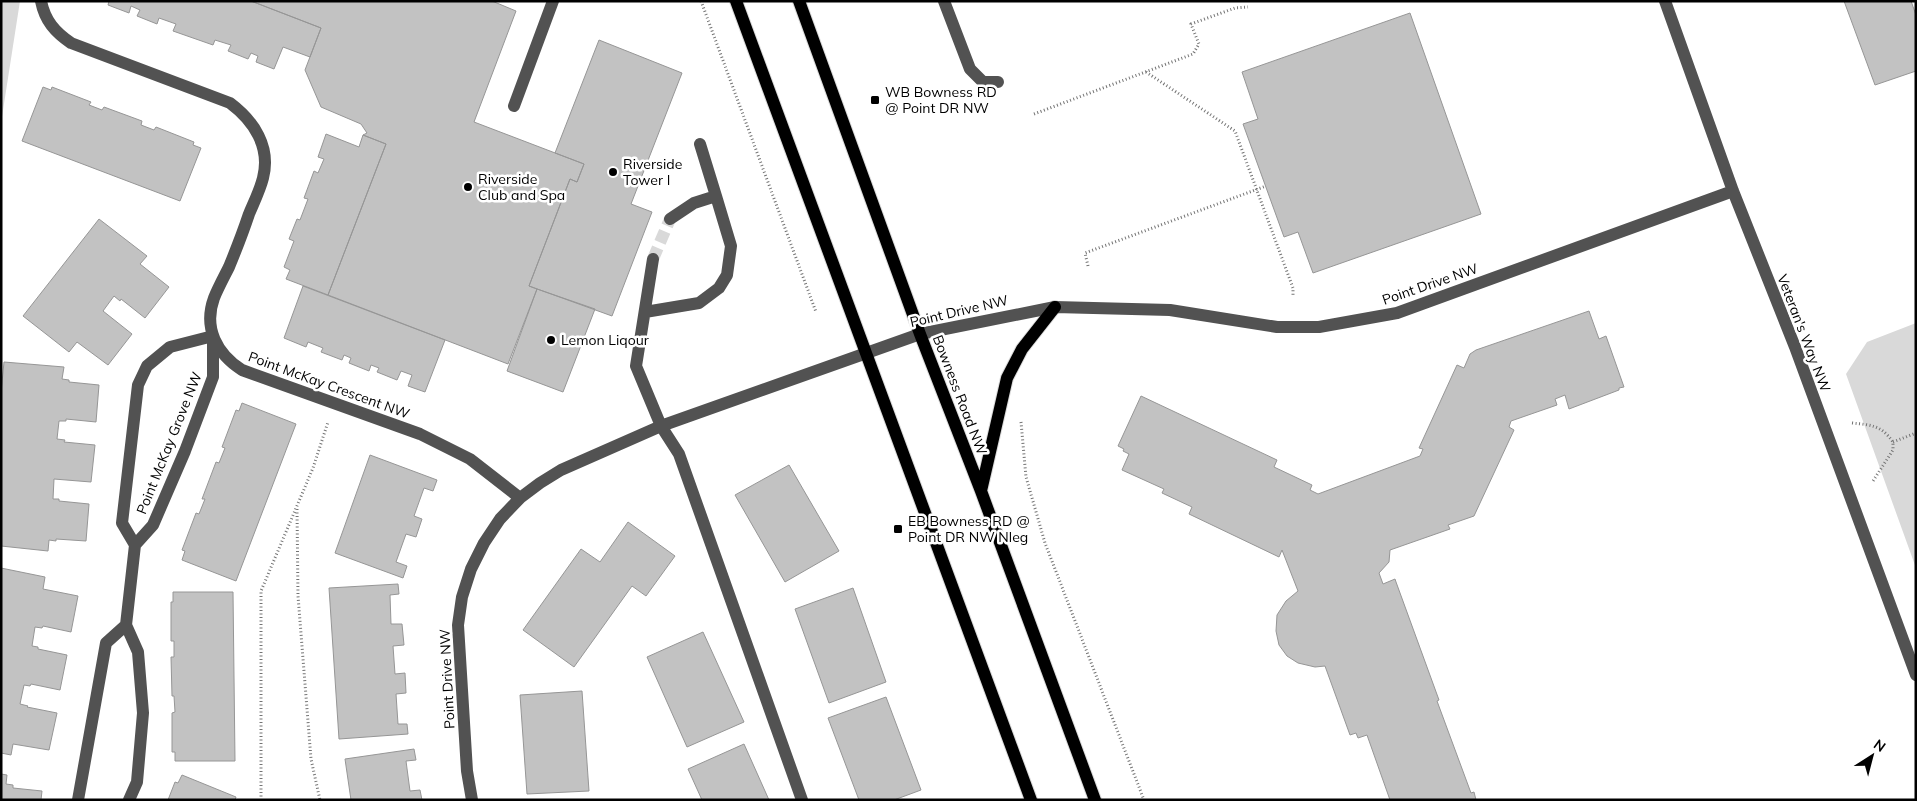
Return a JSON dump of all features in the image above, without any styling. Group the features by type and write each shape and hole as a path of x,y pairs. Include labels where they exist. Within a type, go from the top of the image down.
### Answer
{"main road":[{"path":"736,1 1031,800"},
{"name":"Bowness Road NW","path":"799,1 920,334 981,491 1095,800"},
{"path":"981,491 1007,378 1022,349 1055,306"}],"street":[{"name":"Point McKay Crescent NW","path":"41,1 48,21 58,33 71,42 230,103 244,114 255,127 262,143 265,160 263,178 231,262 214,298 211,311 210,324 213,336 229,362 242,370 420,434 470,459 520,498"},
{"path":"514,106 553,1"},
{"path":"944,1 970,69 983,82 998,82"},
{"name":"Veteran's Way NW","path":"1666,1 1733,191 1795,347 1916,675"},
{"path":"645,312 698,303 719,288 727,275 731,246 700,144"},
{"name":"Point Drive NW","path":"472,800 467,771 458,625 462,597 471,569 484,543 500,519 520,498 561,470 661,426 920,334 1055,306 1170,310 1277,327 1319,327 1398,313 1733,191"},
{"path":"670,219 694,203 716,196"},
{"path":"653,259 636,366 661,426 679,454 802,800"},
{"name":"Point McKay Grove NW","path":"213,336 213,377 185,451 153,525 135,545 122,523 138,385 148,366 170,347 213,336"},
{"path":"129,800 137,782 143,713 138,652 126,625 135,545"},
{"path":"78,800 106,643 126,625"}],"path":[{"path":"701,1 816,312"},
{"path":"1034,114 1192,54 1199,44 1191,24 1235,8 1248,7"},
{"path":"1146,72 1235,131 1293,288 1292,296"},
{"path":"1088,266 1085,253 1266,186"},
{"path":"260,800 261,591 313,468 334,403"},
{"path":"1022,412 1021,422 1026,477 1045,543 1144,800"},
{"path":"1852,423 1882,429 1893,442 1893,450 1873,481"},
{"path":"1893,442 1916,433"},
{"path":"296,506 298,596 306,702 311,759 320,800"}],"shaded area":[{"path":"1,1 20,1 1,123"},
{"path":"1916,323 1916,568 1846,374 1867,342"}],"building":[{"path":"109,1 251,1 321,28 310,57 283,47 274,69 256,62 258,56 251,53 248,59 228,51 231,45 215,40 213,45 173,31 176,24 159,18 157,24 137,16 140,10 131,6 129,13 108,5"},
{"name":"Riverside Club and Spa","path":"251,1 492,1 516,11 474,122 584,164 577,182 570,179 529,286 537,289 508,364 328,295 386,144 363,135 367,133 361,124 321,107 305,70 321,28"},
{"path":"1844,1 1911,1 1916,15 1916,71 1875,85"},
{"path":"1410,13 1481,214 1313,273 1298,232 1284,237 1243,124 1258,119 1242,72"},
{"name":"Riverside Tower I","path":"599,40 682,73 631,204 652,212 612,316 529,286 570,179 577,182 584,164 555,153"},
{"path":"43,87 51,90 52,87 91,102 89,105 102,110 104,107 142,121 141,125 154,130 156,127 194,142 193,145 201,148 180,201 22,141"},
{"path":"326,134 359,147 363,135 386,144 328,295 286,279 290,270 284,267 294,241 289,239 297,219 300,220 308,199 304,198 314,171 318,173 324,159 318,157"},
{"path":"99,219 147,256 140,264 169,287 145,318 121,299 120,301 114,296 103,311 132,334 108,365 77,342 69,352 23,316"},
{"path":"303,286 445,340 425,392 408,386 412,375 401,371 397,380 377,372 379,368 371,365 369,371 349,363 351,358 344,355 342,360 321,352 323,348 308,342 306,347 284,338"},
{"name":"Lemon Liqour","path":"537,289 595,309 563,392 507,371"},
{"path":"1589,311 1599,339 1606,336 1624,387 1569,409 1565,395 1555,399 1557,405 1511,421 1509,427 1514,430 1474,516 1448,525 1450,529 1390,550 1389,562 1379,573 1383,584 1395,579 1439,700 1437,701 1471,793 1474,792 1476,800 1390,800 1367,735 1358,738 1356,733 1350,735 1325,666 1315,667 1298,663 1287,656 1279,645 1276,631 1277,615 1286,601 1298,591 1282,550 1279,557 1189,514 1192,507 1162,493 1164,489 1122,470 1129,454 1118,446 1141,396 1277,460 1274,467 1312,485 1310,490 1318,494 1420,456 1423,449 1419,448 1457,365 1464,368 1470,354 1476,350"},
{"path":"4,362 64,367 62,379 69,380 69,382 99,385 96,422 66,419 66,421 59,421 57,439 65,440 64,442 95,445 91,482 54,479 53,499 89,504 86,541 49,540 48,551 1,546 1,393"},
{"path":"242,403 296,424 236,581 182,560 185,551 182,550 196,513 199,514 205,499 202,499 216,462 219,463 225,448 222,447 236,410 239,411"},
{"path":"370,455 437,480 433,491 424,488 414,516 422,519 416,537 406,534 396,562 407,566 403,578 335,553"},
{"path":"789,465 839,551 785,582 735,495"},
{"path":"628,522 675,556 646,596 632,586 574,667 523,630 581,549 600,562"},
{"path":"1,568 45,577 43,589 78,596 71,632 43,626 42,628 35,627 32,646 67,655 60,690 31,684 30,686 24,685 20,704 57,713 49,750 13,744 11,755 1,753"},
{"path":"398,584 399,594 390,595 391,624 402,624 404,645 393,646 395,674 405,673 406,693 396,694 398,724 407,724 408,734 339,739 329,588"},
{"path":"853,588 886,682 829,703 795,609"},
{"path":"173,592 233,592 235,761 175,761 175,752 172,752 172,713 175,712 174,696 172,696 171,657 174,657 174,641 171,641 171,602 173,602"},
{"path":"703,632 744,722 687,747 647,657"},
{"path":"582,691 589,791 527,794 520,695"},
{"path":"886,697 921,790 894,800 859,800 828,718"},
{"path":"744,744 769,800 702,800 688,769"},
{"path":"414,749 416,760 406,761 410,791 420,790 422,800 351,800 345,759"},
{"path":"1,774 7,775 6,784 13,785 13,788 42,791 41,800 1,800"},
{"path":"182,775 236,797 235,800 168,800 175,782 178,783"}],"tunnel":[{"path":"653,259 670,219"}],"place":[{"name":"WB Bowness RD @ Point DR NW","path":"875,100"},
{"name":"Riverside Tower I","path":"613,172"},
{"name":"Riverside Club and Spa","path":"468,187"},
{"name":"Lemon Liqour","path":"551,340"},
{"name":"EB Bowness RD @ Point DR NW Nleg","path":"898,529"}]}
